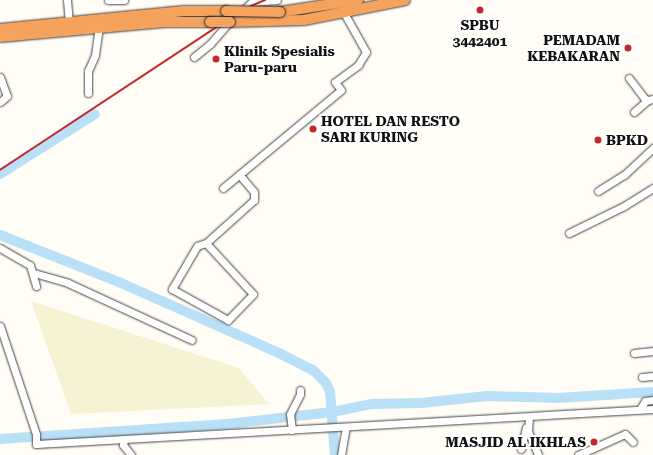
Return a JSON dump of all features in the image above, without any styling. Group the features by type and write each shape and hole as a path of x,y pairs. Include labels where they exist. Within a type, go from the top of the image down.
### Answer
{"highway":[{"path":"0,29 184,11 280,12 358,0"},
{"path":"0,37 99,28 210,22 304,20 405,0"}],"street":[{"path":"67,0 69,22"},
{"path":"108,0 124,0"},
{"path":"194,57 253,1 277,0"},
{"path":"223,188 341,90 335,82 363,59 366,52 344,13"},
{"path":"88,93 88,71 95,55 99,28"},
{"path":"0,77 7,96 0,102"},
{"path":"629,78 650,99 634,112"},
{"path":"598,190 630,171 653,148"},
{"path":"206,243 253,294 228,320 172,289 198,246 206,243 254,200 254,192 239,174"},
{"path":"569,233 618,209 653,188"},
{"path":"0,248 30,264 34,273 36,286"},
{"path":"34,273 68,283 192,340"},
{"path":"0,326 36,437 36,444 344,428 640,409 652,411"},
{"path":"634,353 653,351"},
{"path":"642,377 653,376"},
{"path":"292,430 290,418 300,394 300,390"},
{"path":"640,409 645,401 653,400"},
{"path":"521,449 524,441 528,417"},
{"path":"528,417 528,432 538,455"},
{"path":"341,455 344,428"},
{"path":"578,455 625,434 633,442"},
{"path":"124,440 124,445 131,455"}],"shaded area":[{"path":"31,301 239,368 269,404 71,414"}],"waterway":[{"path":"0,174 95,114"},
{"path":"0,235 121,283 279,353 313,370 326,383 330,392 335,455"},
{"path":"0,439 228,424 332,412 372,404 421,403 487,396 558,398 653,392"}],"railway":[{"path":"0,170 244,9 265,0"}],"place":[{"name":"SPBU 3442401","path":"480,10"},
{"name":"PEMADAM KEBAKARAN","path":"628,48"},
{"name":"Klinik Spesialis Paru-paru","path":"216,59"},
{"name":"HOTEL DAN RESTO SARI KURING","path":"313,129"},
{"name":"BPKD","path":"598,140"},
{"name":"MASJID AL IKHLAS","path":"594,442"}]}
